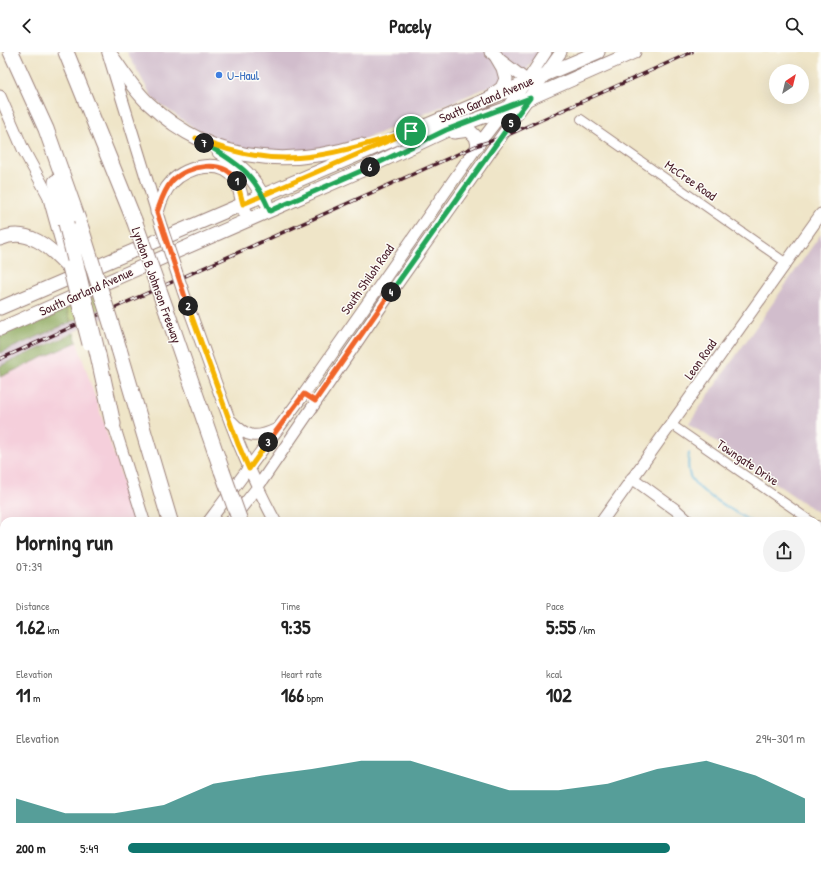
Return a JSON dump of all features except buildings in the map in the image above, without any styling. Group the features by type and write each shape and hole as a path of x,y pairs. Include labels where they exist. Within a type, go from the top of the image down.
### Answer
{"highway":[{"path":"11,52 41,117 81,228 119,349 169,517"},
{"name":"Lyndon B Johnson Freeway","path":"66,52 134,220 239,517"},
{"path":"41,117 113,424"}],"main road":[{"path":"108,52 147,102 180,128 241,166 252,178 270,211"},
{"name":"Lyndon B Johnson Freeway","path":"108,52 161,226 188,306 249,469 257,488 273,517"},
{"name":"South Shiloh Road","path":"234,517 257,488 367,326 534,89 546,52"},
{"path":"546,74 561,52"},
{"name":"South Garland Avenue","path":"0,329 270,211 446,130 505,109 534,89 546,74 598,52"},
{"name":"South Garland Avenue","path":"0,308 224,211 241,199 262,194 491,97 534,89 634,52"},
{"path":"493,54 520,74 534,89"},
{"path":"491,97 502,88 506,79 503,68 493,54"},
{"path":"0,96 23,149 48,195 88,344 143,517"},
{"name":"South Shiloh Road","path":"212,517 304,394 478,145 505,109"},
{"path":"446,130 454,132 469,130 476,137 478,145"},
{"path":"196,138 226,150 249,155 269,158 300,158 346,150 411,131"},
{"path":"157,212 164,194 172,182 186,172 199,168 214,167 228,172 236,179 248,220"},
{"name":"Leon Road","path":"605,517 785,262 821,214"},
{"path":"0,239 13,236 25,236 37,240 48,247 68,267"},
{"path":"367,326 365,320 377,300 376,290"},
{"path":"0,299 19,299"},
{"path":"304,394 315,401"},
{"path":"230,421 239,430 255,436 263,436 278,429"},
{"path":"632,478 684,517"}],"street":[{"name":"McCree Road","path":"581,120 785,262"},
{"name":"Towngate Drive","path":"671,424 805,517"}],"shaded area":[{"path":"127,52 539,52 526,71 332,153 263,153 208,138 153,99"},
{"path":"821,234 821,515 689,423"},
{"path":"109,305 112,314 0,366 0,353"},
{"path":"77,342 135,517 0,517 0,376"}],"green space":[{"path":"105,292 109,305 71,322 66,308"},
{"path":"66,308 71,322 0,353 0,336"},
{"path":"74,333 77,342 0,377 0,366"}],"waterway":[{"path":"689,453 689,472 691,478 696,484 710,496 743,517"}],"railway":[{"path":"0,359 478,145 501,138 692,52"}],"place":[{"name":"U-Haul","path":"219,75"}],"route":[{"path":"411,131 262,194 243,204 236,179 224,170 214,167 199,168 181,174 172,182 161,200 157,212 161,226 188,306 238,444 249,469 304,394 315,401 444,217 530,98 505,109 446,130 360,171 270,211 266,202 262,194 259,188 241,166 196,138 215,146 249,155 269,158 300,158 346,150 411,131"}]}
